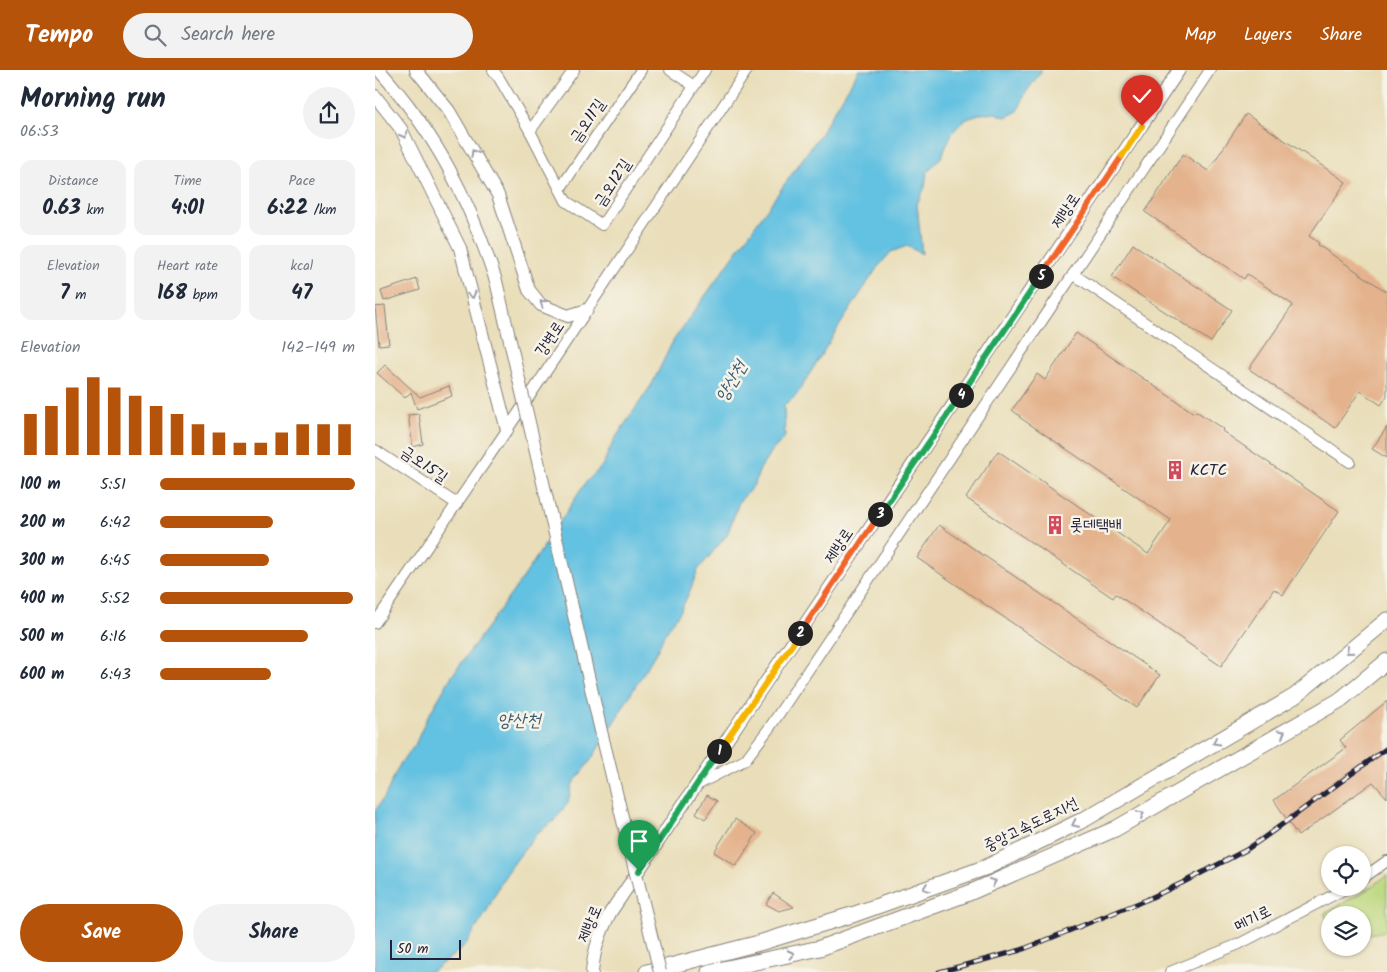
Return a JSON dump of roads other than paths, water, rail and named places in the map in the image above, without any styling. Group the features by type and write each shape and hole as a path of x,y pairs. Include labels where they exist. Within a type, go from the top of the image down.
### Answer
{"highway":[{"name":"중앙고속도로지선","path":"647,972 759,943 846,916 987,867 1085,819 1295,696 1387,620"},
{"path":"709,972 820,948 969,893 1115,829 1340,700 1387,661"}],"main road":[{"path":"379,70 421,121 444,159 470,210 496,281 601,731 660,972"},
{"path":"416,70 449,111 498,195 529,290 541,305 568,316 587,310"},
{"name":"제방로","path":"592,972 595,948 600,932 611,913 1179,70"},
{"path":"375,96 401,129 460,248 507,430"}],"street":[{"path":"530,131 574,70"},
{"name":"금오11길","path":"560,189 641,70"},
{"path":"670,70 694,86"},
{"name":"금오12길","path":"498,73 566,201 603,225 705,70"},
{"name":"강변로","path":"375,623 507,430 747,70"},
{"path":"695,786 745,760 770,727 1210,70"},
{"path":"1073,274 1350,462"},
{"name":"금오15길","path":"375,450 457,504"},
{"path":"1371,872 1387,861"},
{"name":"메기로","path":"1170,972 1239,944 1332,896"}],"water":[{"name":"양산천","path":"859,70 1042,70 1025,94 1018,111 1006,117 995,113 979,114 963,121 952,133 942,156 927,173 925,187 917,204 922,254 907,246 891,252 877,268 796,396 784,405 785,437 772,451 760,469 754,485 739,502 727,535 698,570 680,612 665,633 658,649 591,760 572,785 568,803 554,821 538,832 517,859 501,882 486,913 464,947 431,972 375,972 375,811 385,796 400,764 415,745 426,720 451,677 525,575 586,482 602,466 614,440 652,384 673,341 821,133"}],"railway":[{"path":"939,972 1021,950 1146,900 1182,883 1246,850 1387,748"}],"place":[{"name":"KCTC","path":"1175,470"},
{"name":"롯데택배","path":"1055,525"}]}
